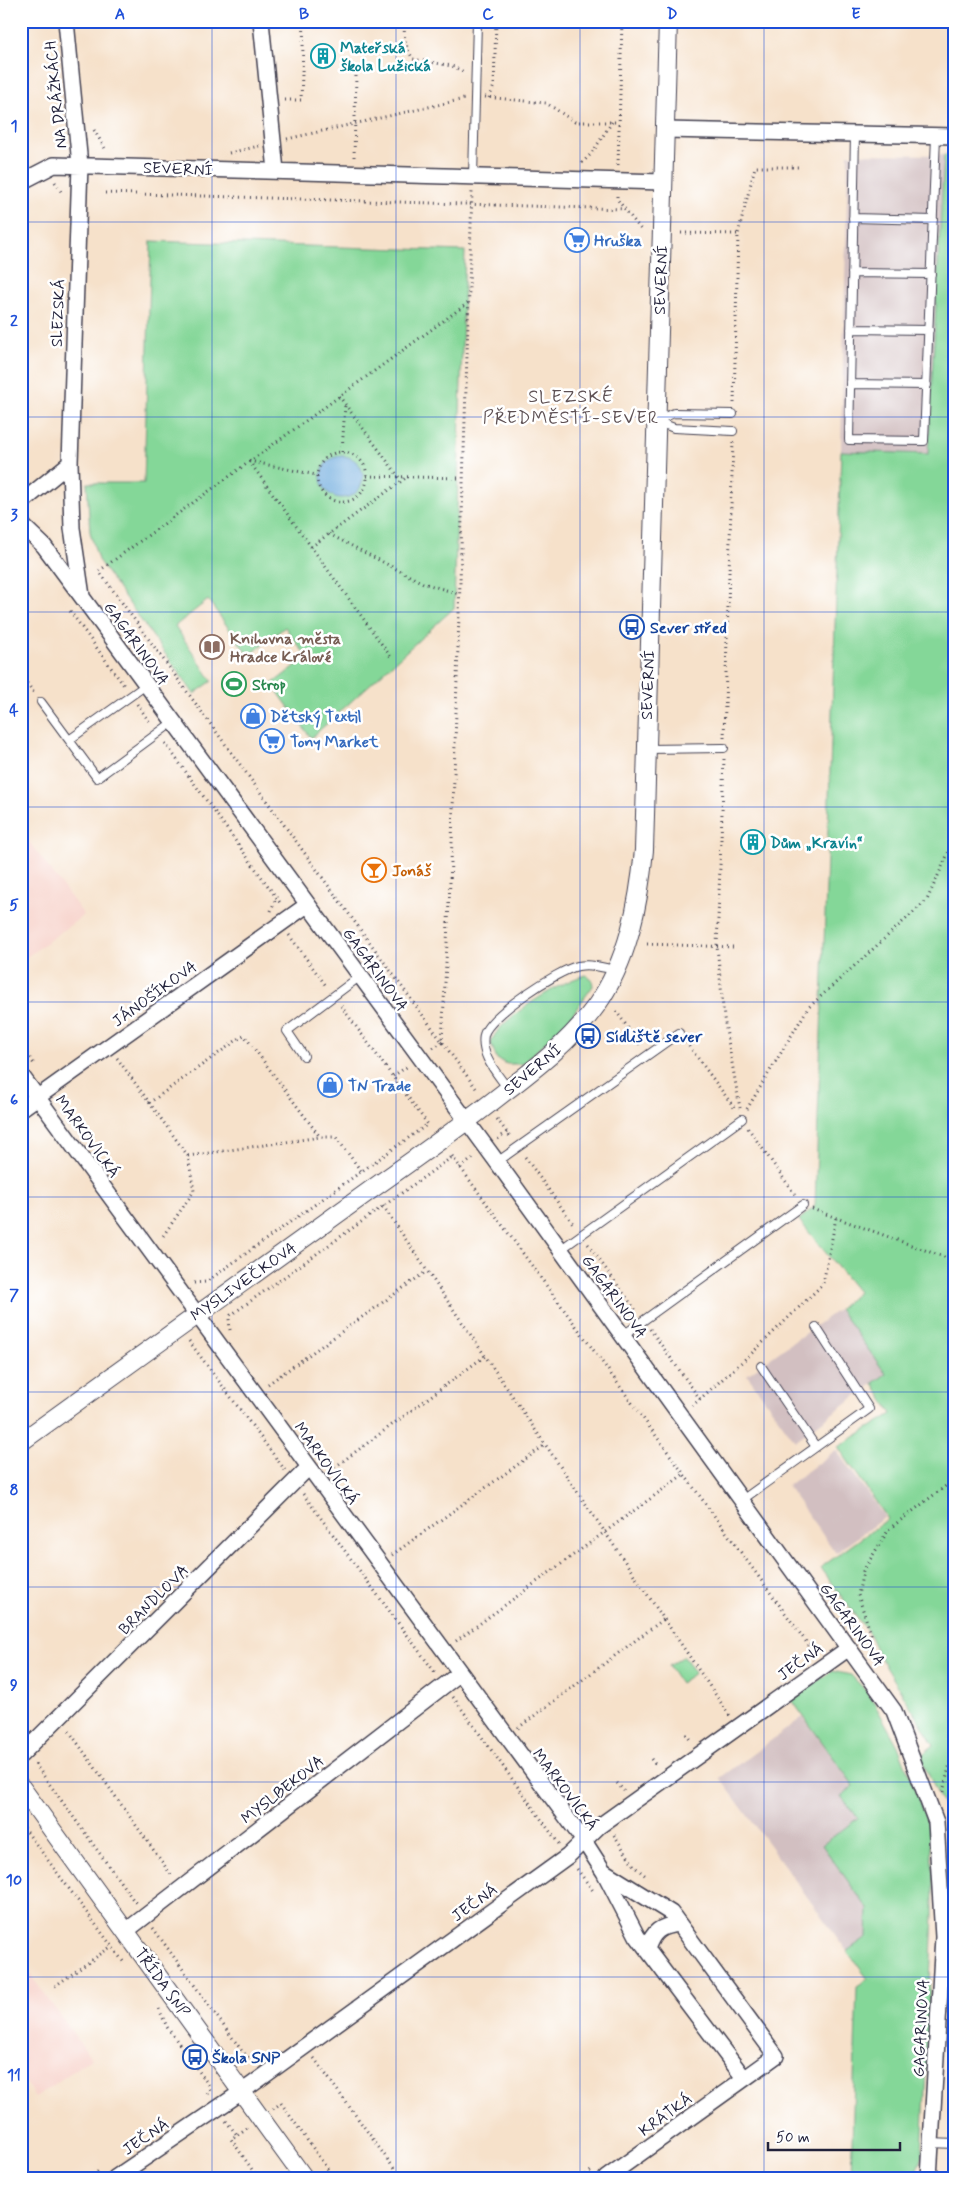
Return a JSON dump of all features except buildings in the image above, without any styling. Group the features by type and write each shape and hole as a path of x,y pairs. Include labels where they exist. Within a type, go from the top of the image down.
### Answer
{"street":[{"name":"NA DRÁŽKÁCH","path":"66,21 80,165"},
{"path":"261,21 276,171"},
{"name":"SEVERNÍ","path":"467,1122 550,1056 587,1018 598,1003 615,970 631,926 641,879 644,850 645,749 668,21"},
{"path":"665,130 955,136"},
{"name":"SEVERNÍ","path":"21,182 54,165 663,182"},
{"name":"SLEZSKÁ","path":"80,165 70,462 72,528 82,597"},
{"path":"21,503 70,462"},
{"name":"GAGARINOVA","path":"21,524 44,546 497,1162 854,1654 898,1719 936,1822 942,1937 928,2175"},
{"name":"JÁNOŠÍKOVA","path":"21,1109 307,905"},
{"name":"MARKOVICKÁ","path":"21,1075 198,1314 459,1674 584,1841 604,1872 637,1936 744,2078 776,2056 671,1913 604,1872"},
{"name":"MYSLIVEČKOVA","path":"21,1442 467,1122"},
{"name":"BRANDLOVA","path":"23,1753 308,1468"},
{"name":"JEČNÁ","path":"115,2178 243,2091 568,1856 598,1828 854,1654"},
{"name":"MYSLBEKOVA","path":"126,1931 459,1674"},
{"name":"TŘÍDA SNP","path":"21,1787 243,2091 304,2178"},
{"path":"647,1949 652,1936 658,1928 679,1924"},
{"name":"KRÁTKÁ","path":"602,2172 744,2078"}],"lane":[{"path":"473,177 477,21"},
{"path":"855,134 849,440 924,441 936,136"},
{"path":"853,218 933,220"},
{"path":"852,273 931,274"},
{"path":"851,329 929,330"},
{"path":"850,384 927,385"},
{"path":"656,421 674,413 734,414"},
{"path":"656,421 674,428 733,430"},
{"path":"69,740 146,685"},
{"path":"41,702 97,778 173,722"},
{"path":"645,749 724,748"},
{"path":"508,1089 484,1054 484,1034 495,1018 548,980 568,969 587,965 615,970"},
{"path":"304,1056 287,1031 360,976"},
{"path":"497,1162 679,1033"},
{"path":"560,1250 742,1119"},
{"path":"622,1336 803,1205"},
{"path":"742,1500 869,1409 816,1327"},
{"path":"761,1366 816,1447"},
{"path":"931,2143 955,2144"}],"path":[{"path":"283,100 301,100 304,21"},
{"path":"405,21 403,31 406,47 413,59 452,66 476,79"},
{"path":"489,98 494,86 496,21"},
{"path":"618,173 622,21"},
{"path":"354,173 356,76"},
{"path":"475,96 546,103 575,122 619,122"},
{"path":"560,179 588,158 612,122"},
{"path":"734,414 738,234 755,167 801,167"},
{"path":"442,1042 453,832 462,478 473,177"},
{"path":"49,181 52,180 57,183 65,198"},
{"path":"106,193 625,209"},
{"path":"617,199 642,232"},
{"path":"681,233 738,234"},
{"path":"468,303 99,571 700,1399"},
{"path":"339,396 399,477"},
{"path":"342,452 345,404"},
{"path":"733,430 717,946 724,1018 742,1119"},
{"path":"342,452 356,456 362,462 367,476 366,484 356,498 341,502 326,497 317,483 316,475 322,461 328,456 342,452"},
{"path":"249,461 316,475"},
{"path":"249,461 391,657"},
{"path":"367,476 462,478"},
{"path":"311,547 407,477"},
{"path":"329,534 423,584 459,594"},
{"path":"21,675 41,702"},
{"path":"742,1119 808,1008 927,900 955,838"},
{"path":"288,935 431,1128"},
{"path":"647,944 733,947"},
{"path":"616,1011 648,1055"},
{"path":"679,1033 803,1205 955,1261"},
{"path":"149,1103 244,1035 320,1137"},
{"path":"428,1052 442,1042"},
{"path":"116,1058 188,1156 194,1191 162,1238"},
{"path":"393,1076 409,1066"},
{"path":"194,1283 206,1282 428,1124"},
{"path":"188,1156 320,1137 336,1137 361,1172"},
{"path":"460,1168 483,1151"},
{"path":"231,1332 228,1325 231,1315 451,1155 815,1654"},
{"path":"383,1206 730,1716 722,1722"},
{"path":"680,1416 752,1354 823,1284 836,1218"},
{"path":"268,1384 427,1271"},
{"path":"189,1340 285,1470"},
{"path":"331,1470 485,1356"},
{"path":"263,1377 274,1391"},
{"path":"392,1555 545,1445"},
{"path":"325,1462 336,1477"},
{"path":"455,1642 684,1474"},
{"path":"854,1654 871,1644 872,1634 858,1595 859,1582 863,1572 888,1529 955,1479"},
{"path":"297,1501 304,1494 597,1896"},
{"path":"386,1547 398,1563"},
{"path":"518,1728 664,1619"},
{"path":"451,1635 461,1649"},
{"path":"513,1721 524,1736"},
{"path":"62,1738 76,1724"},
{"path":"69,1731 174,1878"},
{"path":"686,1734 693,1744 700,1738"},
{"path":"936,1822 955,1743"},
{"path":"23,1753 35,1765 242,2051"},
{"path":"35,1765 42,1758"},
{"path":"651,1759 658,1769"},
{"path":"652,1774 665,1764"},
{"path":"617,1783 626,1793"},
{"path":"620,1798 632,1788"},
{"path":"21,1824 130,1970"},
{"path":"55,1986 112,1946"},
{"path":"153,2002 175,2040 203,2077"},
{"path":"305,2046 401,2178"},
{"path":"272,2109 281,2103 334,2178"},
{"path":"223,2116 237,2135"},
{"path":"252,2124 231,2139 258,2178"},
{"path":"582,2178 602,2172"}],"shaded area":[{"path":"848,154 944,155 928,455 841,451"},
{"path":"21,831 84,915 21,961"},
{"path":"839,1309 886,1374 795,1441 747,1375"},
{"path":"836,1450 885,1517 836,1553 787,1486"},
{"path":"803,1717 854,1786 858,1818 822,1845 868,1909 867,1937 847,1951 720,1778"},
{"path":"21,1962 91,2058 35,2098 24,2079 21,2081"}],"green space":[{"path":"944,155 955,156 955,1767 944,1808 920,1756 934,1745 877,1652 868,1632 820,1568 888,1519 838,1447 892,1414 873,1383 886,1374 839,1309 858,1292 799,1220 815,1206 841,451 928,454"},
{"path":"151,241 465,251 454,608 311,738 272,684 307,657 285,627 249,656 208,600 175,626 212,681 194,694 98,560 90,532 87,483 144,483"},
{"path":"586,975 592,980 593,986 569,1019 523,1064 507,1064 497,1059 491,1044 495,1035 504,1024 516,1013 547,993 575,978"},
{"path":"684,1656 695,1673 680,1683 669,1666"},
{"path":"832,1671 851,1675 869,1694 898,1746 928,1824 933,1872 933,1915 922,2156 914,2178 849,2178 851,2175 857,1986 868,1979 847,1951 867,1937 868,1909 822,1845 858,1818 841,1796 854,1786 791,1699"}],"water":[{"path":"346,456 354,459 360,465 363,477 360,489 354,495 338,498 330,495 324,489 321,473 324,465 330,459"}],"place":[{"name":"Mateřská škola Lužická","path":"323,56"},
{"name":"Hruška","path":"577,240"},
{"name":"Sever střed","path":"632,627"},
{"name":"Knihovna města Hradce Králové","path":"212,647"},
{"name":"Strop","path":"234,684"},
{"name":"Dětský Textil","path":"253,716"},
{"name":"Tony Market","path":"272,741"},
{"name":"Dům „Kravín“","path":"753,842"},
{"name":"Jonáš","path":"374,870"},
{"name":"Sídliště sever","path":"588,1036"},
{"name":"TN Trade","path":"330,1085"},
{"name":"Škola SNP","path":"195,2057"}],"district":[{"name":"SLEZSKÉ PŘEDMĚSTÍ-SEVER","path":"571,406"}]}
